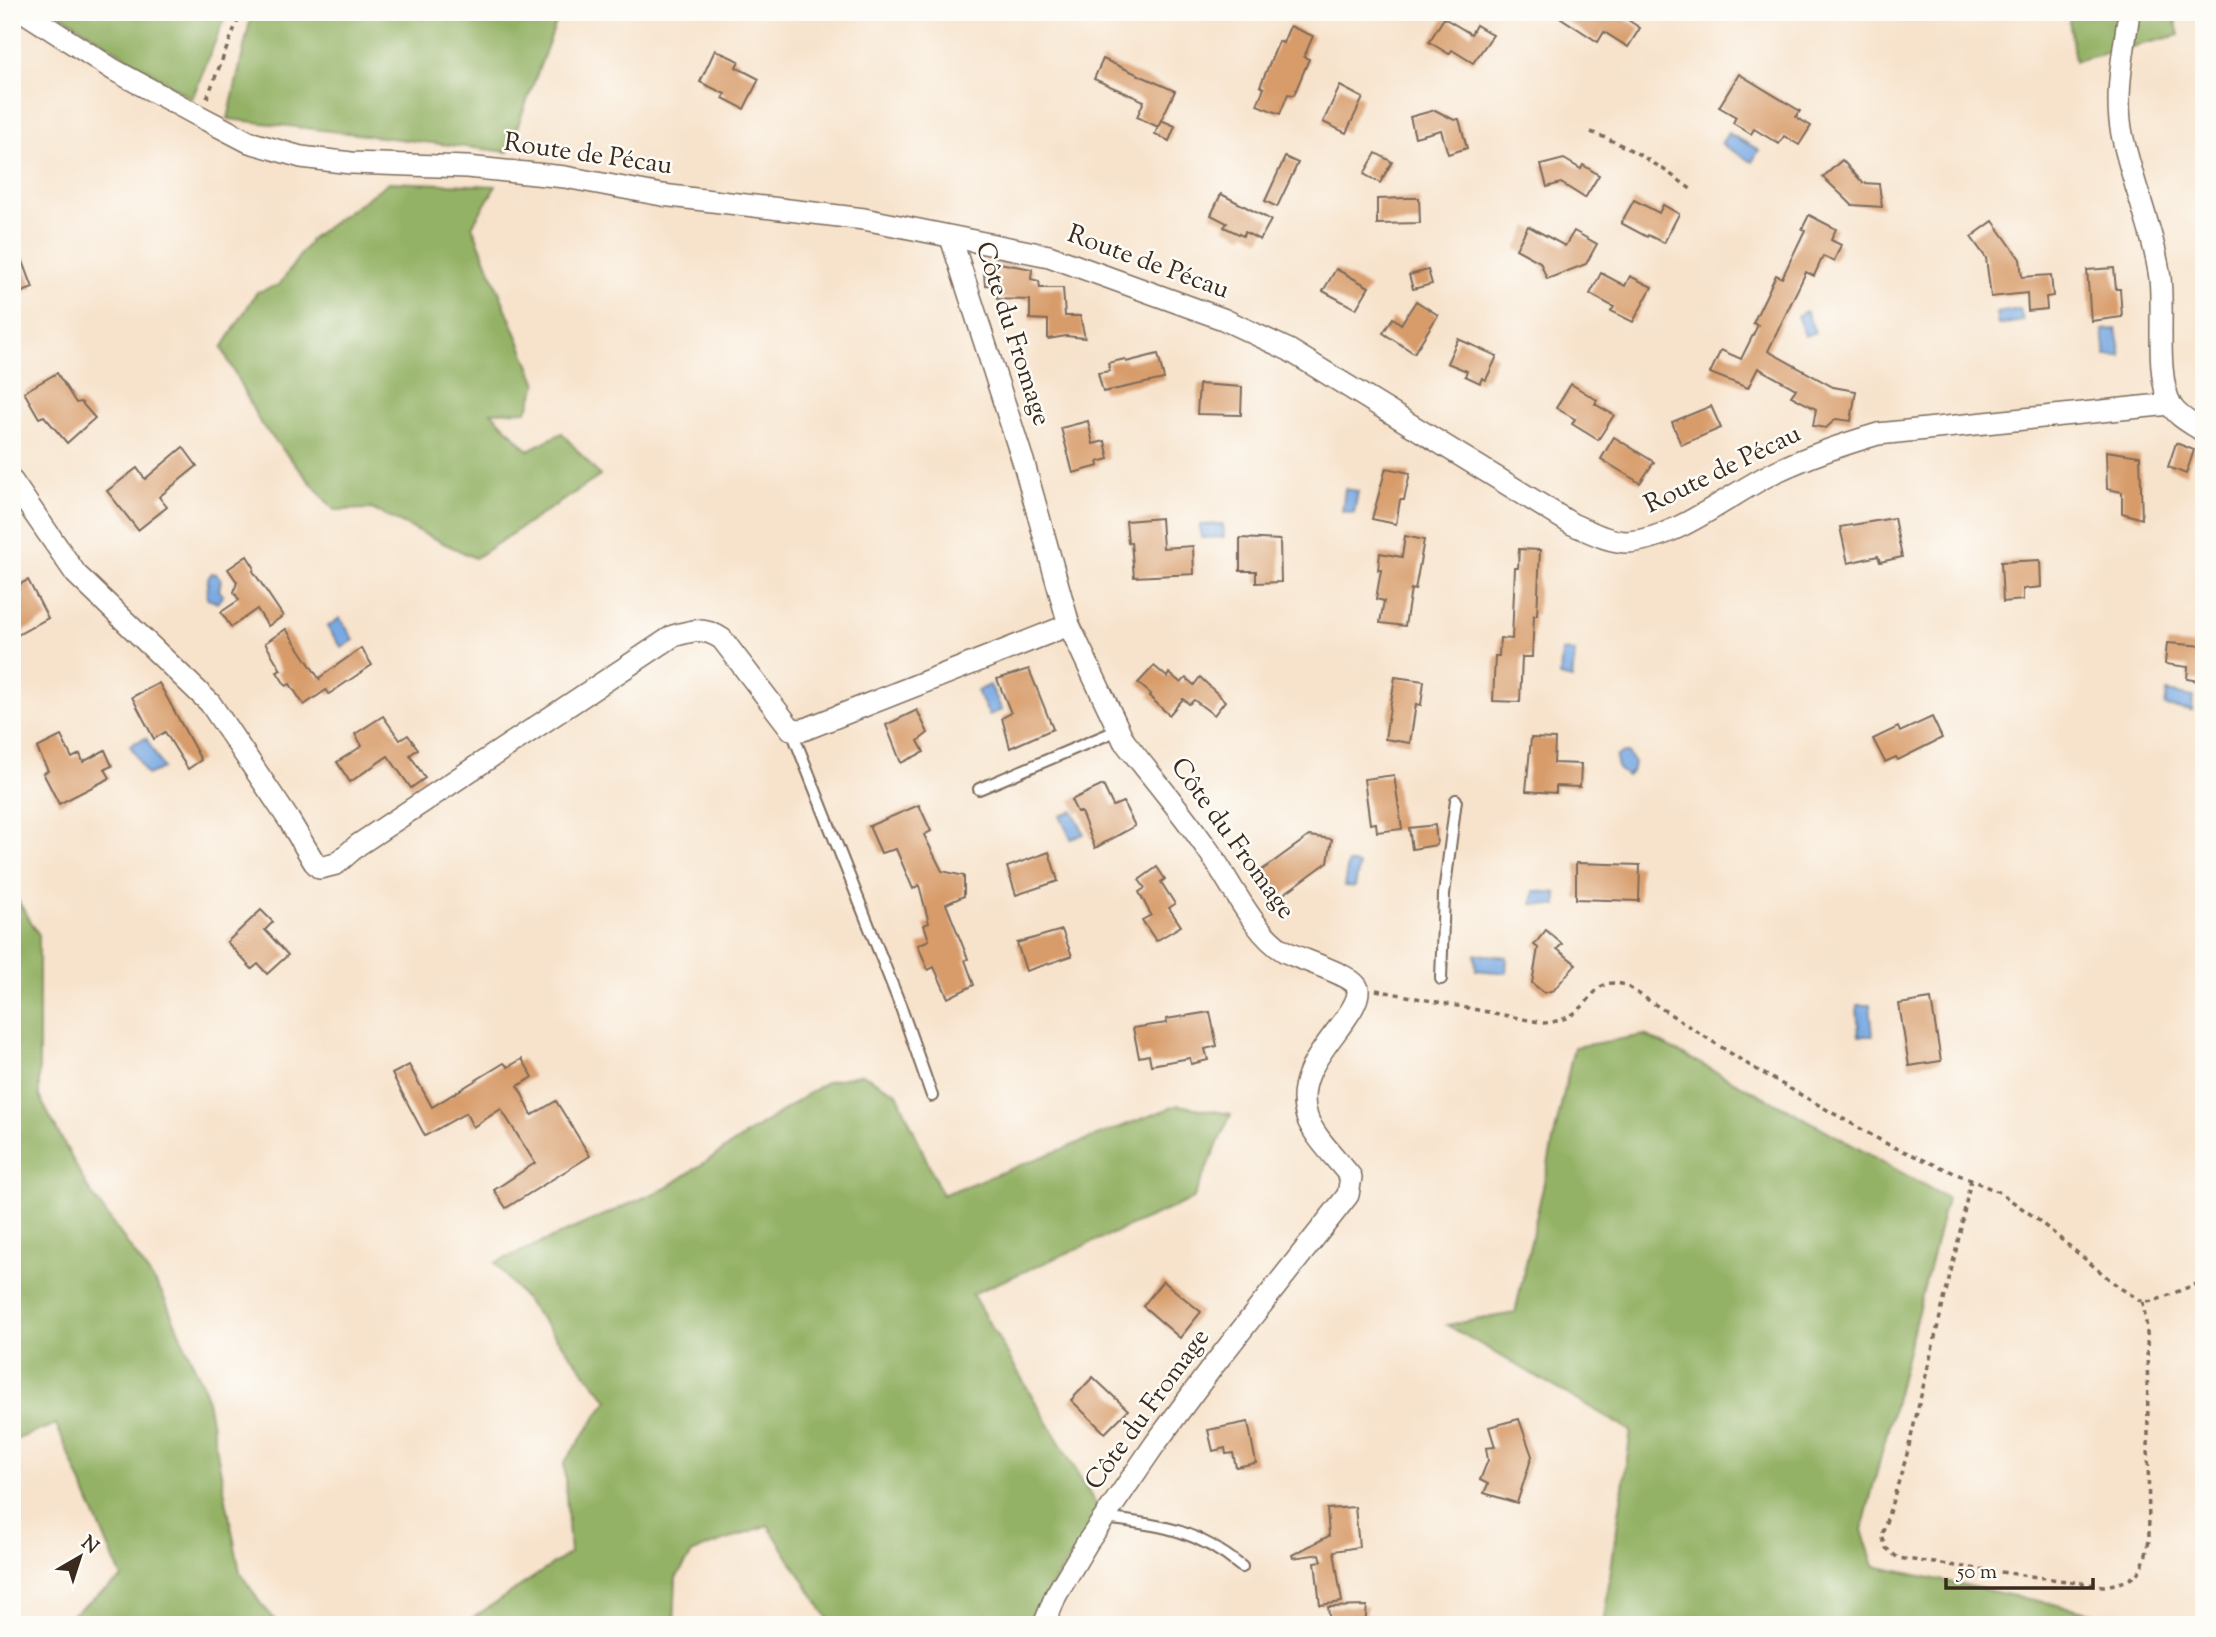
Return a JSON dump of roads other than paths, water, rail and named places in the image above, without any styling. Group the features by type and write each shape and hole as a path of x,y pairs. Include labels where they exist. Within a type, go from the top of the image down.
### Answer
{"street":[{"name":"Route de Pécau","path":"24,12 114,70 199,116 249,142 301,157 351,163 467,167 565,177 662,195 864,219 1049,256 1223,319 1289,350 1572,523 1618,541 1629,542 1663,535 1776,471 1839,446 1878,435 1903,430 2170,404"},
{"path":"2129,12 2118,98 2122,133 2152,239 2160,279 2164,378 2170,404 2176,412 2204,432"},
{"name":"Côte du Fromage","path":"951,238 1024,464 1069,625 1118,730 1208,849 1262,934 1283,950 1348,979 1357,986 1358,992 1352,1010 1306,1078 1303,1093 1307,1118 1351,1177 1348,1195 1187,1400 1104,1518 1056,1595 1044,1625"},
{"path":"12,481 76,574 209,703 320,868 336,864 358,845 673,636 697,629 711,631 722,639 791,729 803,730 1069,625"}],"lane":[{"path":"791,729 900,1002 932,1096"},
{"path":"979,789 1118,730"},
{"path":"1441,979 1444,894 1456,800"},
{"path":"1104,1518 1161,1525 1198,1536 1226,1553 1242,1567"}],"water":[{"path":"1728,133 1759,150 1752,162 1721,144"},
{"path":"2020,309 2023,321 1998,325 1996,313"},
{"path":"1806,311 1815,332 1805,336 1797,316"},
{"path":"2116,329 2121,356 2106,356 2103,330"},
{"path":"1345,489 1358,491 1354,513 1342,511"},
{"path":"1223,524 1224,537 1201,538 1200,525"},
{"path":"212,573 221,579 219,590 223,595 217,603 207,598 208,578"},
{"path":"340,618 354,640 342,648 327,627"},
{"path":"1562,651 1575,652 1572,679 1560,676"},
{"path":"990,685 1002,710 989,715 977,691"},
{"path":"2167,692 2193,697 2192,711 2165,706"},
{"path":"146,738 163,768 147,775 130,745"},
{"path":"1621,753 1628,753 1634,763 1632,772 1627,776 1618,769 1616,757"},
{"path":"1073,811 1084,834 1071,839 1060,816"},
{"path":"1348,863 1359,865 1355,887 1344,886"},
{"path":"1534,891 1557,893 1557,906 1532,904"},
{"path":"1475,954 1507,957 1506,973 1476,970"},
{"path":"1857,1005 1870,1005 1873,1036 1859,1036"}]}
